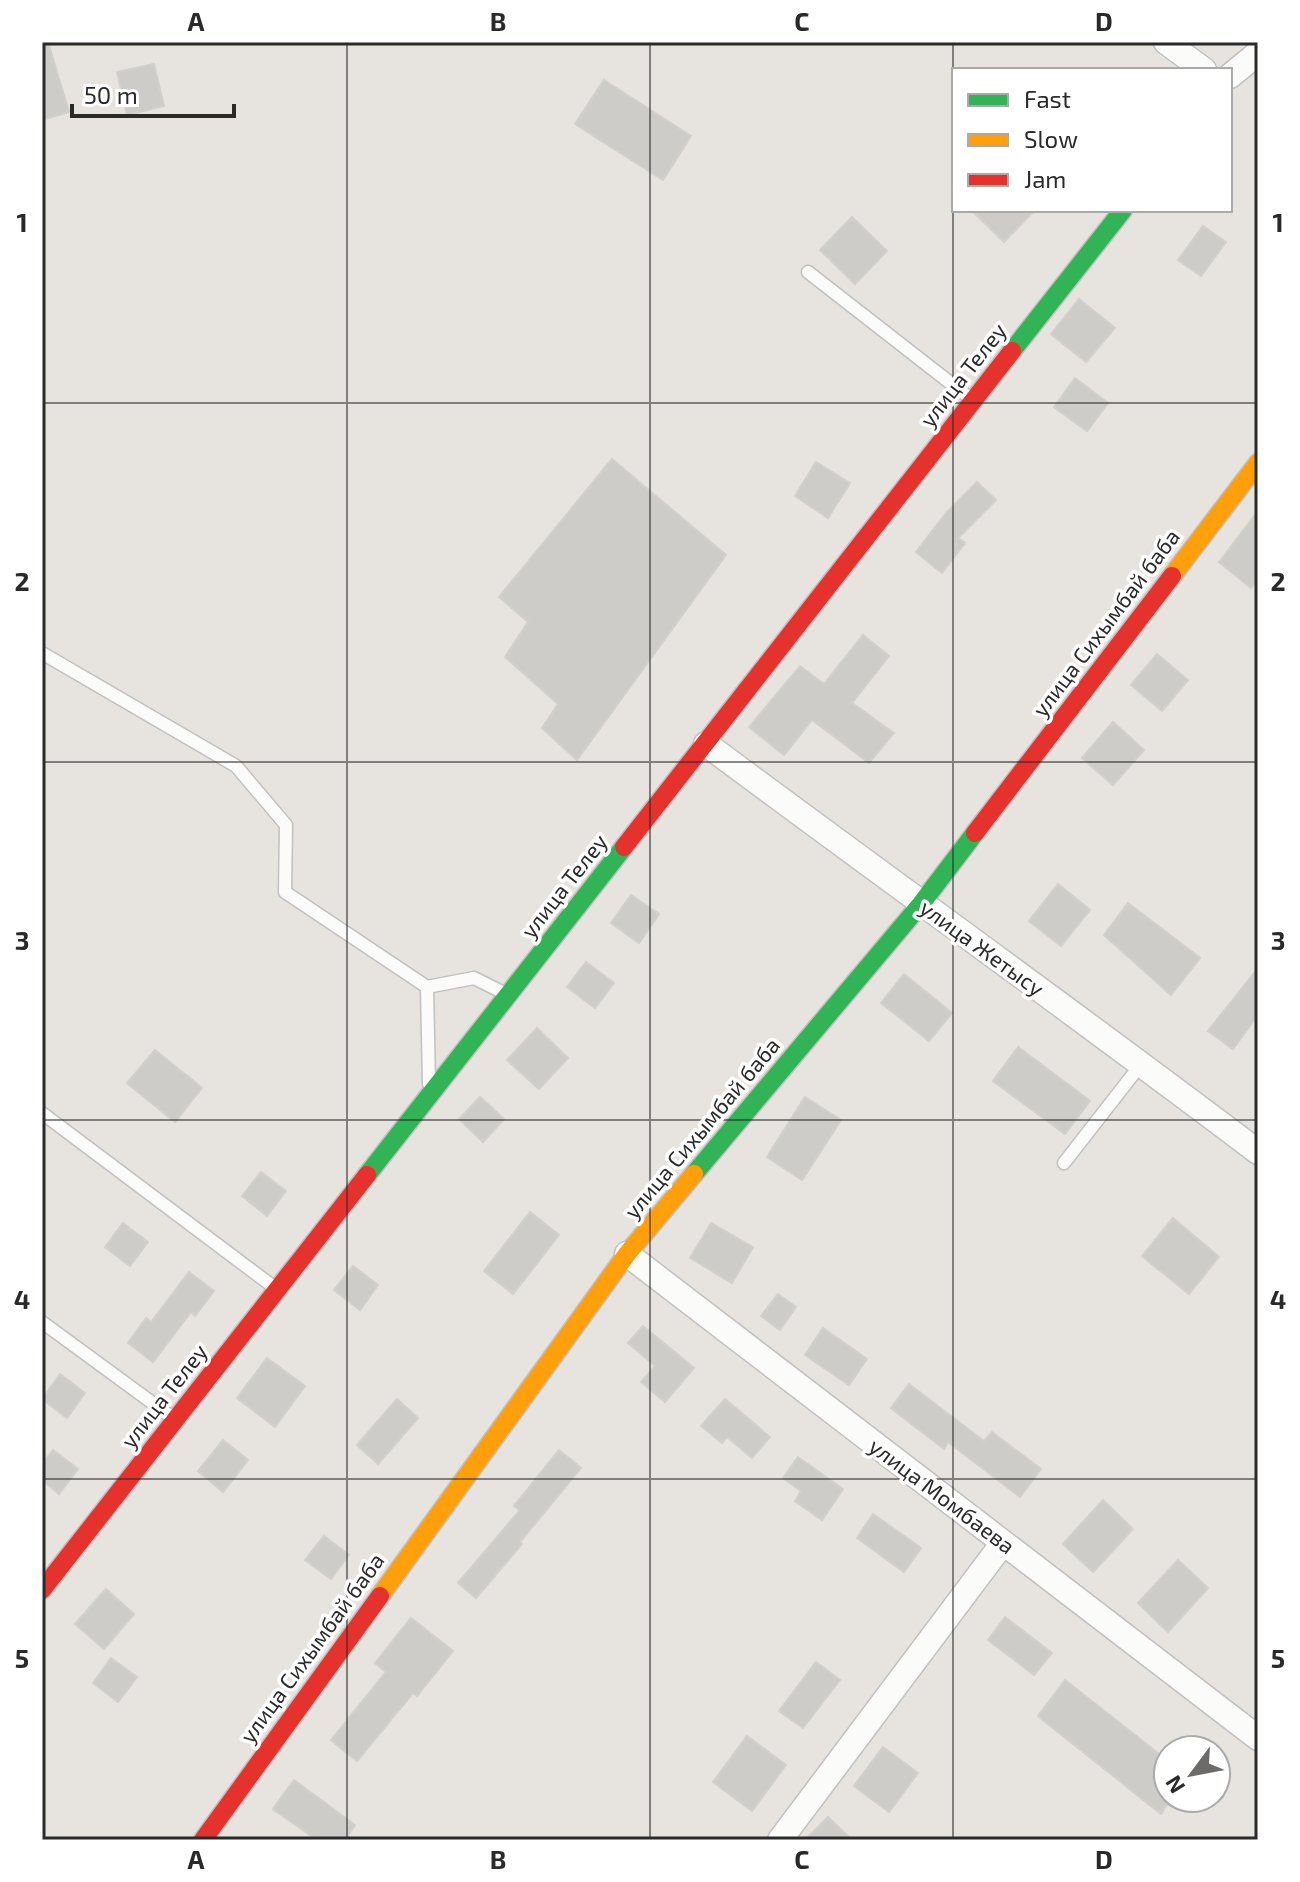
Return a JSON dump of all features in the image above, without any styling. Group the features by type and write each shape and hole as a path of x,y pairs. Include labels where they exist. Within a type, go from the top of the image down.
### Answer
{"street":[{"path":"1166,42 1201,68"},
{"path":"1232,74 1258,53"},
{"name":"улица Телеу","path":"42,1590 1121,212"},
{"name":"улица Сихымбай баба","path":"203,1840 627,1254 921,904 1258,463"},
{"name":"улица Жетысу","path":"706,744 1256,1147"},
{"name":"улица Момбаева","path":"627,1254 1258,1738"},
{"path":"780,1840 1003,1543"}],"lane":[{"path":"808,272 974,401"},
{"path":"42,653 236,766 286,825 285,892 427,987 474,978 509,996"},
{"path":"427,987 429,1097"},
{"path":"1064,1163 1142,1063"},
{"path":"42,1113 278,1290"},
{"path":"42,1322 175,1420"}],"building":[{"path":"42,42 48,42 69,112 42,120"},
{"path":"154,64 164,106 127,115 117,72"},
{"path":"604,80 691,136 663,180 575,124"},
{"path":"973,212 1033,212 1004,242"},
{"path":"852,217 887,251 855,284 820,250"},
{"path":"1203,226 1226,242 1201,276 1178,260"},
{"path":"1079,299 1115,328 1086,362 1051,334"},
{"path":"1075,378 1108,403 1087,431 1054,407"},
{"path":"612,459 726,555 577,760 542,728 558,704 505,657 528,622 499,597"},
{"path":"816,462 850,483 828,518 795,496"},
{"path":"977,482 996,500 958,538 965,543 942,573 916,552 946,513"},
{"path":"1258,511 1258,579 1251,588 1219,562"},
{"path":"863,635 889,656 852,703 894,733 869,763 812,720 784,755 749,727 800,666 824,684"},
{"path":"1157,654 1188,680 1162,711 1131,685"},
{"path":"1113,722 1144,750 1113,785 1082,758"},
{"path":"1058,884 1090,910 1061,946 1029,921"},
{"path":"631,895 659,914 639,943 611,923"},
{"path":"1128,903 1200,958 1171,995 1104,935"},
{"path":"586,962 614,983 595,1008 567,987"},
{"path":"1258,968 1258,1015 1233,1049 1208,1031"},
{"path":"904,974 952,1013 929,1041 881,1003"},
{"path":"537,1028 568,1058 539,1089 507,1060"},
{"path":"1018,1047 1090,1101 1065,1134 993,1081"},
{"path":"155,1050 202,1088 175,1122 127,1083"},
{"path":"480,1097 504,1119 483,1142 459,1119"},
{"path":"805,1097 841,1120 802,1180 767,1157"},
{"path":"261,1172 286,1191 267,1216 242,1196"},
{"path":"530,1212 559,1235 513,1294 484,1271"},
{"path":"1173,1218 1219,1257 1189,1294 1142,1256"},
{"path":"123,1223 148,1242 130,1266 105,1247"},
{"path":"711,1223 753,1247 732,1283 690,1258"},
{"path":"353,1266 378,1285 360,1310 334,1290"},
{"path":"189,1272 214,1291 195,1316 191,1312 153,1362 128,1343 146,1318 151,1322"},
{"path":"778,1294 796,1307 780,1330 761,1316"},
{"path":"643,1326 694,1368 665,1402 641,1382 655,1366 628,1343"},
{"path":"823,1328 867,1359 849,1385 805,1355"},
{"path":"267,1358 305,1386 275,1427 237,1398"},
{"path":"60,1374 85,1393 67,1418 42,1399"},
{"path":"909,1384 984,1441 992,1432 1041,1469 1020,1497 948,1442 944,1449 891,1408"},
{"path":"397,1399 418,1418 378,1464 357,1445"},
{"path":"725,1399 770,1437 752,1458 727,1437 722,1443 701,1426"},
{"path":"223,1440 248,1460 223,1492 198,1471"},
{"path":"53,1450 78,1469 59,1494 42,1480 42,1464"},
{"path":"559,1450 581,1468 476,1598 458,1583 520,1510 514,1506"},
{"path":"798,1457 843,1489 822,1520 795,1501 801,1491 783,1478"},
{"path":"1103,1500 1133,1529 1093,1572 1063,1544"},
{"path":"873,1514 921,1548 904,1572 857,1538"},
{"path":"324,1536 349,1555 331,1579 305,1560"},
{"path":"1178,1560 1208,1588 1168,1632 1138,1603"},
{"path":"106,1589 134,1614 104,1649 75,1624"},
{"path":"1005,1617 1052,1653 1034,1675 988,1640"},
{"path":"411,1618 453,1651 417,1696 413,1693 357,1761 331,1740 386,1672 375,1663"},
{"path":"111,1658 137,1677 118,1702 93,1683"},
{"path":"816,1662 840,1680 803,1728 779,1711"},
{"path":"1065,1680 1152,1748 1152,1807 1038,1716"},
{"path":"747,1736 786,1765 752,1811 713,1782"},
{"path":"883,1747 918,1773 889,1812 854,1786"},
{"path":"294,1780 355,1825 345,1840 317,1840 273,1809"},
{"path":"828,1817 852,1840 805,1840"}],"traffic: fast":[{"path":"1012,351 1121,212"},
{"path":"694,1174 921,904 975,833"},
{"path":"367,1175 624,847"}],"traffic: slow":[{"path":"1172,576 1258,463"},
{"path":"380,1596 627,1254 694,1174"}],"traffic: jam":[{"path":"624,847 1012,351"},
{"path":"975,833 1172,576"},
{"path":"42,1590 367,1175"},
{"path":"203,1840 380,1596"}]}
